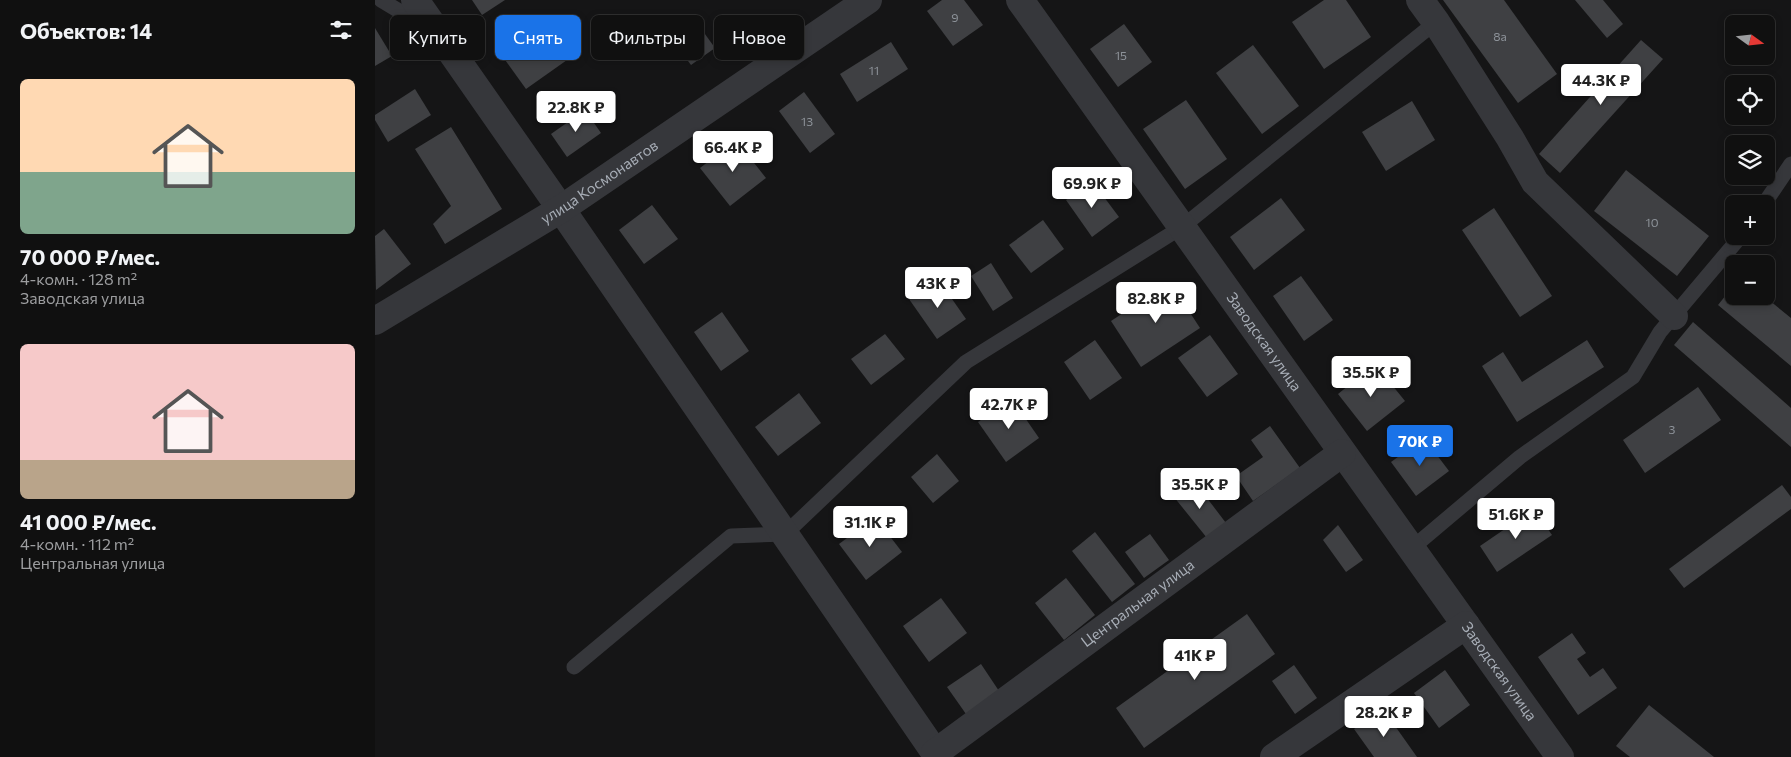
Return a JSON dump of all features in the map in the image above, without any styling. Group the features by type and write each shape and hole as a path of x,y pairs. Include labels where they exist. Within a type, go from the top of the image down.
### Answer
{"street":[{"path":"415,0 426,15"},
{"name":"улица Космонавтов","path":"375,321 561,209 868,0"},
{"name":"Заводская улица","path":"1020,0 1560,757"},
{"path":"1420,0 1510,138 1535,182 1673,316"},
{"path":"457,60 936,755"},
{"name":"Центральная улица","path":"936,755 1343,453"},
{"path":"1274,757 1466,626"}],"lane":[{"path":"381,0 405,15"},
{"path":"574,667 731,536 785,534 966,362 1182,227 1436,22"},
{"path":"1770,195 1791,164"},
{"path":"1411,549 1520,458 1633,377 1673,316 1733,245"}],"building":[{"path":"472,0 505,0 482,15"},
{"path":"942,0 964,0 983,25 953,46 927,11"},
{"path":"1324,0 1346,0 1371,37 1324,69 1292,22"},
{"path":"1443,0 1504,0 1557,74 1518,103"},
{"path":"1575,0 1603,0 1623,24 1607,38"},
{"path":"1124,24 1152,62 1118,87 1090,49"},
{"path":"375,28 390,53 390,57 375,66"},
{"path":"704,33 714,47 714,49 704,56"},
{"path":"1641,40 1663,59 1560,173 1539,154"},
{"path":"891,42 908,69 857,102 840,74"},
{"path":"1253,45 1299,106 1262,134 1216,73"},
{"path":"505,60 567,60 526,89"},
{"path":"687,60 698,60 691,65"},
{"path":"415,89 431,115 388,142 375,120 375,115"},
{"path":"804,92 835,134 810,153 779,111"},
{"path":"1186,100 1227,159 1185,189 1143,129"},
{"path":"1412,101 1435,140 1386,171 1362,132"},
{"path":"585,110 601,133 567,157 551,134"},
{"path":"451,127 502,209 445,244 433,224 451,206 415,149"},
{"path":"736,140 766,178 730,206 700,168"},
{"path":"1626,170 1709,236 1677,276 1594,211"},
{"path":"1092,181 1119,217 1092,237 1066,200"},
{"path":"1281,198 1305,230 1254,270 1230,237"},
{"path":"652,205 678,239 644,264 619,230"},
{"path":"1494,208 1552,296 1520,317 1462,230"},
{"path":"1043,220 1064,249 1031,273 1009,245"},
{"path":"384,229 411,264 376,290 375,236"},
{"path":"991,263 1013,298 993,311 971,276"},
{"path":"1301,276 1333,320 1304,341 1273,296"},
{"path":"938,279 966,319 937,339 909,299"},
{"path":"1170,282 1200,328 1141,367 1111,321"},
{"path":"1725,296 1725,305 1775,305 1791,318 1791,366 1718,305"},
{"path":"722,312 749,351 721,371 694,332"},
{"path":"1693,322 1791,408 1791,447 1674,345"},
{"path":"885,334 905,359 871,385 851,359"},
{"path":"1210,335 1238,374 1207,397 1178,358"},
{"path":"1095,340 1122,378 1090,400 1064,362"},
{"path":"1587,340 1604,367 1517,422 1482,366 1503,352 1522,382"},
{"path":"1375,364 1405,401 1367,431 1338,394"},
{"path":"1698,387 1721,420 1645,473 1623,440"},
{"path":"799,393 821,423 778,456 755,427"},
{"path":"1012,399 1039,438 1006,462 978,422"},
{"path":"1270,426 1300,468 1253,501 1236,476 1263,457 1251,440"},
{"path":"1424,438 1449,471 1416,496 1391,462"},
{"path":"937,454 959,481 933,503 911,477"},
{"path":"1194,481 1226,523 1207,538 1174,497"},
{"path":"1782,485 1791,497 1791,509 1684,588 1669,569"},
{"path":"1534,509 1552,535 1497,572 1480,546"},
{"path":"875,517 902,552 866,580 839,544"},
{"path":"1338,525 1363,560 1346,572 1323,540"},
{"path":"1095,532 1135,584 1112,602 1072,551"},
{"path":"1150,534 1169,560 1144,578 1125,552"},
{"path":"1066,578 1095,615 1064,640 1035,603"},
{"path":"941,598 967,633 929,662 903,626"},
{"path":"1247,614 1275,654 1144,748 1116,708"},
{"path":"1572,633 1586,653 1577,659 1590,677 1603,668 1617,688 1578,715 1538,657"},
{"path":"981,664 999,691 966,714 947,687"},
{"path":"1294,665 1317,698 1295,714 1272,681"},
{"path":"1445,670 1470,705 1439,728 1414,693"},
{"path":"1649,705 1714,757 1630,757 1616,746"},
{"path":"1383,709 1417,757 1374,757 1354,729"}]}
